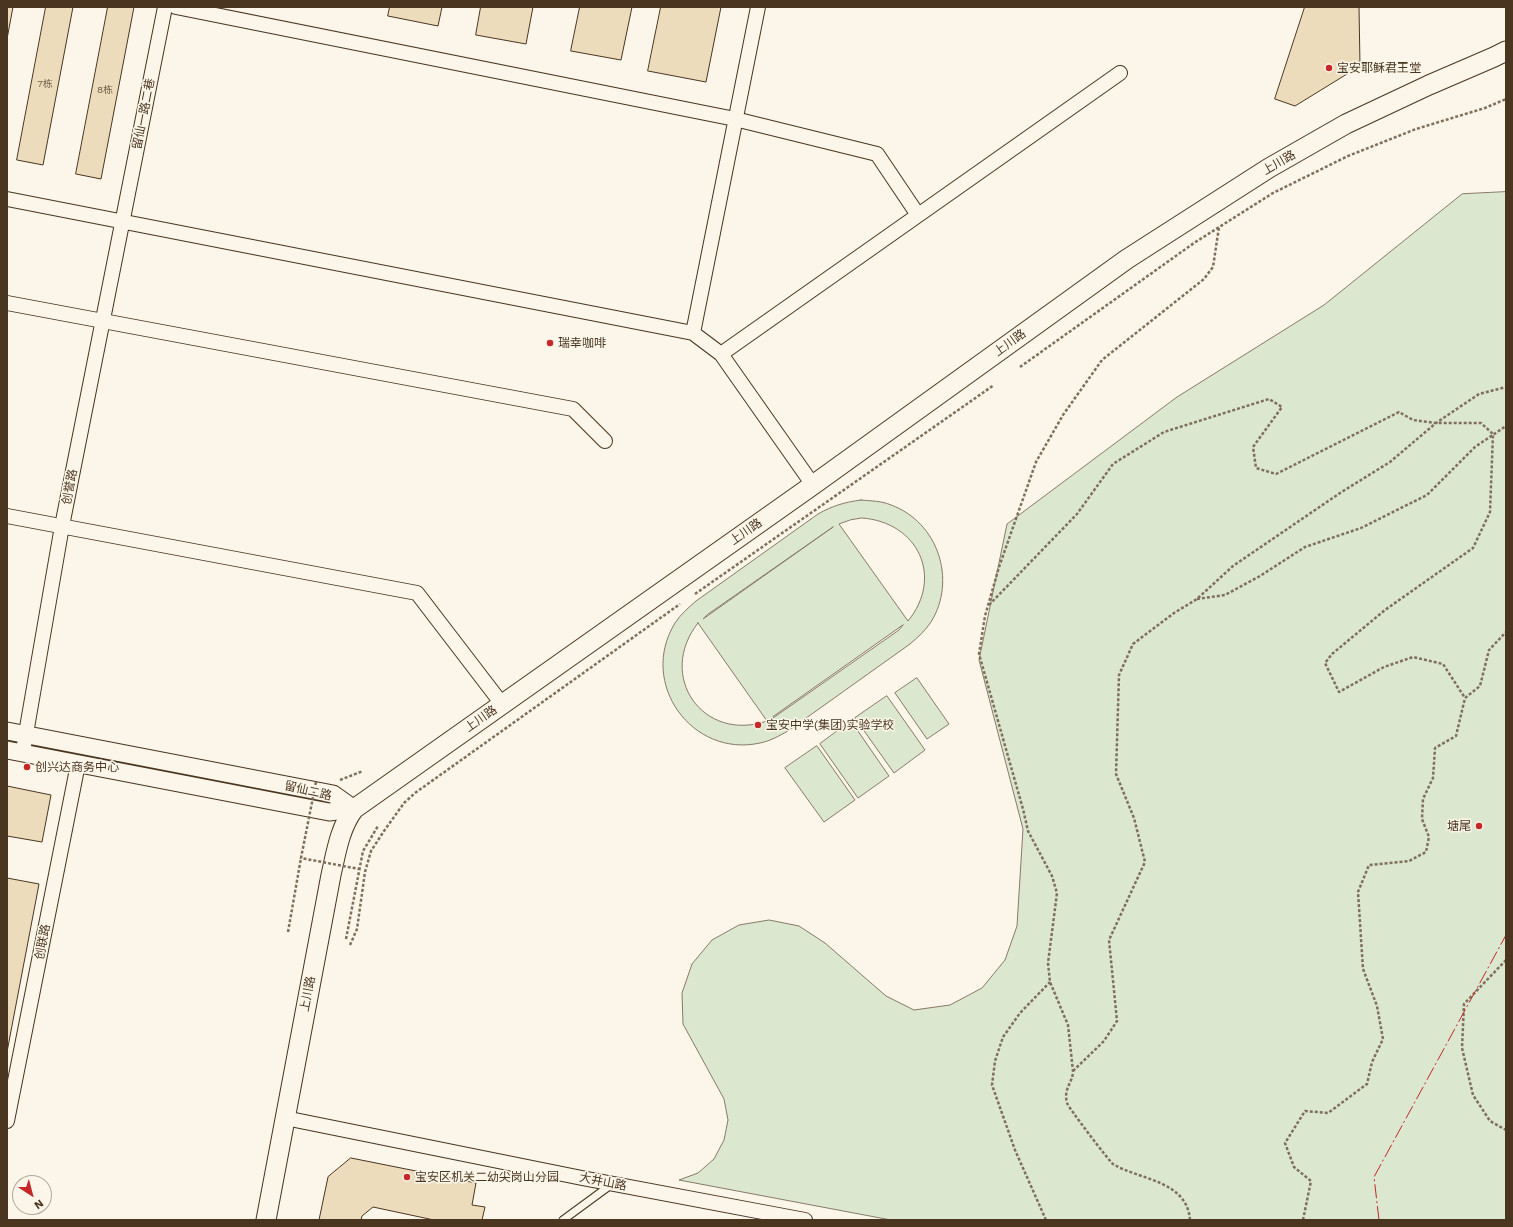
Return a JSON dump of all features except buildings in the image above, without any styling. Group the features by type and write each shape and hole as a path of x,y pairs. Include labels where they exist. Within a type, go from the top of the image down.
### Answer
{"main road":[{"name":"上川路","path":"266,1220 338,843 349,815 354,809 814,485 1127,259 1262,172 1346,124 1429,85 1494,57 1506,50"}],"street":[{"name":"留仙一路二巷","path":"123,222 165,7"},
{"path":"176,7 735,119 877,154 918,215"},
{"path":"692,333 758,7"},
{"path":"721,354 1120,73"},
{"path":"7,199 692,333 721,354 814,485"},
{"name":"创誉路","path":"15,751 26,734 62,526 123,222"},
{"path":"7,303 573,409 605,441"},
{"path":"7,516 417,593 502,704"},
{"name":"留仙二路","path":"7,730 332,794 354,809"},
{"name":"留仙二路","path":"15,751 329,812 354,809"},
{"name":"创联路","path":"7,1121 11,1076 78,764"},
{"name":"大井山路","path":"285,1118 612,1184 805,1220"}],"lane":[{"path":"563,1220 612,1184"}],"path":[{"path":"1020,367 1219,227 1273,193 1348,156 1416,129 1485,108 1506,99"},
{"path":"1190,1220 1189,1213 1181,1198 1169,1187 1112,1164 1067,1104 1066,1088 1073,1076 1068,1025 1050,982 1048,963 1057,893 1052,876 1028,831 979,654 985,616 999,567 1036,462 1063,415 1102,360 1204,279 1213,267 1219,227"},
{"path":"695,594 994,385"},
{"path":"1073,1071 1104,1041 1117,1021 1109,940 1145,862 1134,818 1116,774 1119,675 1133,644 1174,613 1197,599 1233,566 1340,493 1390,462 1436,423 1479,394 1506,387"},
{"path":"989,605 1077,514 1113,464 1164,432 1270,399 1282,407 1253,447 1256,468 1276,474 1399,412 1413,420 1436,423 1481,423 1494,434"},
{"path":"1197,599 1225,594 1260,576 1304,547 1361,528 1427,495 1475,447 1506,426"},
{"path":"1465,698 1443,664 1413,657 1384,667 1339,692 1325,663 1332,654 1385,610 1473,548 1490,512 1494,434"},
{"path":"350,945 356,929 367,862 371,851 404,803 421,788 680,604"},
{"path":"1303,1220 1311,1181 1294,1167 1285,1143 1306,1111 1328,1113 1366,1084 1372,1062 1383,1039 1378,1006 1363,969 1358,892 1369,865 1408,861 1426,852 1429,837 1422,819 1423,799 1433,778 1435,748 1456,736 1465,698 1480,686 1490,650 1506,632"},
{"path":"288,932 316,782"},
{"path":"346,939 363,851 378,826"},
{"path":"301,858 359,869"},
{"path":"1506,960 1464,1004 1462,1048 1473,1095 1490,1121 1506,1130"},
{"path":"1046,1220 1015,1150 992,1085 996,1061 1003,1037 1020,1013 1050,982"}],"green space":[{"path":"1506,192 1506,1220 891,1220 679,1180 698,1173 714,1159 724,1140 728,1120 724,1099 683,1024 682,993 692,964 712,940 739,925 769,920 799,926 825,943 886,996 914,1010 950,1005 982,988 1005,960 1017,926 1023,829 979,660 1007,524 1177,397 1324,305 1462,194"},
{"path":"861,500 877,501 891,505 907,513 921,525 931,538 938,554 942,571 942,588 939,606 929,625 910,644 788,731 774,738 760,743 735,745 713,739 693,727 678,711 668,691 663,669 665,646 677,620 696,601 818,514 844,503","holes":["862,518 882,522 898,530 911,541 920,554 924,570 924,587 919,604 908,621 839,524","833,527 703,619 707,615","698,623 767,721 744,725 723,722 706,714 693,700 684,683 682,664 686,643","903,625 899,630 773,717"]},
{"path":"917,678 949,724 927,739 895,693"},
{"path":"887,696 925,750 894,773 855,718"},
{"path":"851,721 889,776 858,798 820,744"},
{"path":"817,746 855,800 824,822 785,768"}],"power":[{"path":"1379,1220 1374,1177 1506,935"}],"place":[{"name":"宝安耶稣君王堂","path":"1329,68"},
{"name":"瑞幸咖啡","path":"550,343"},
{"name":"宝安中学(集团)实验学校","path":"758,725"},
{"name":"创兴达商务中心","path":"27,767"},
{"name":"塘尾","path":"1479,826"},
{"name":"宝安区机关二幼尖岗山分园","path":"407,1177"}]}
